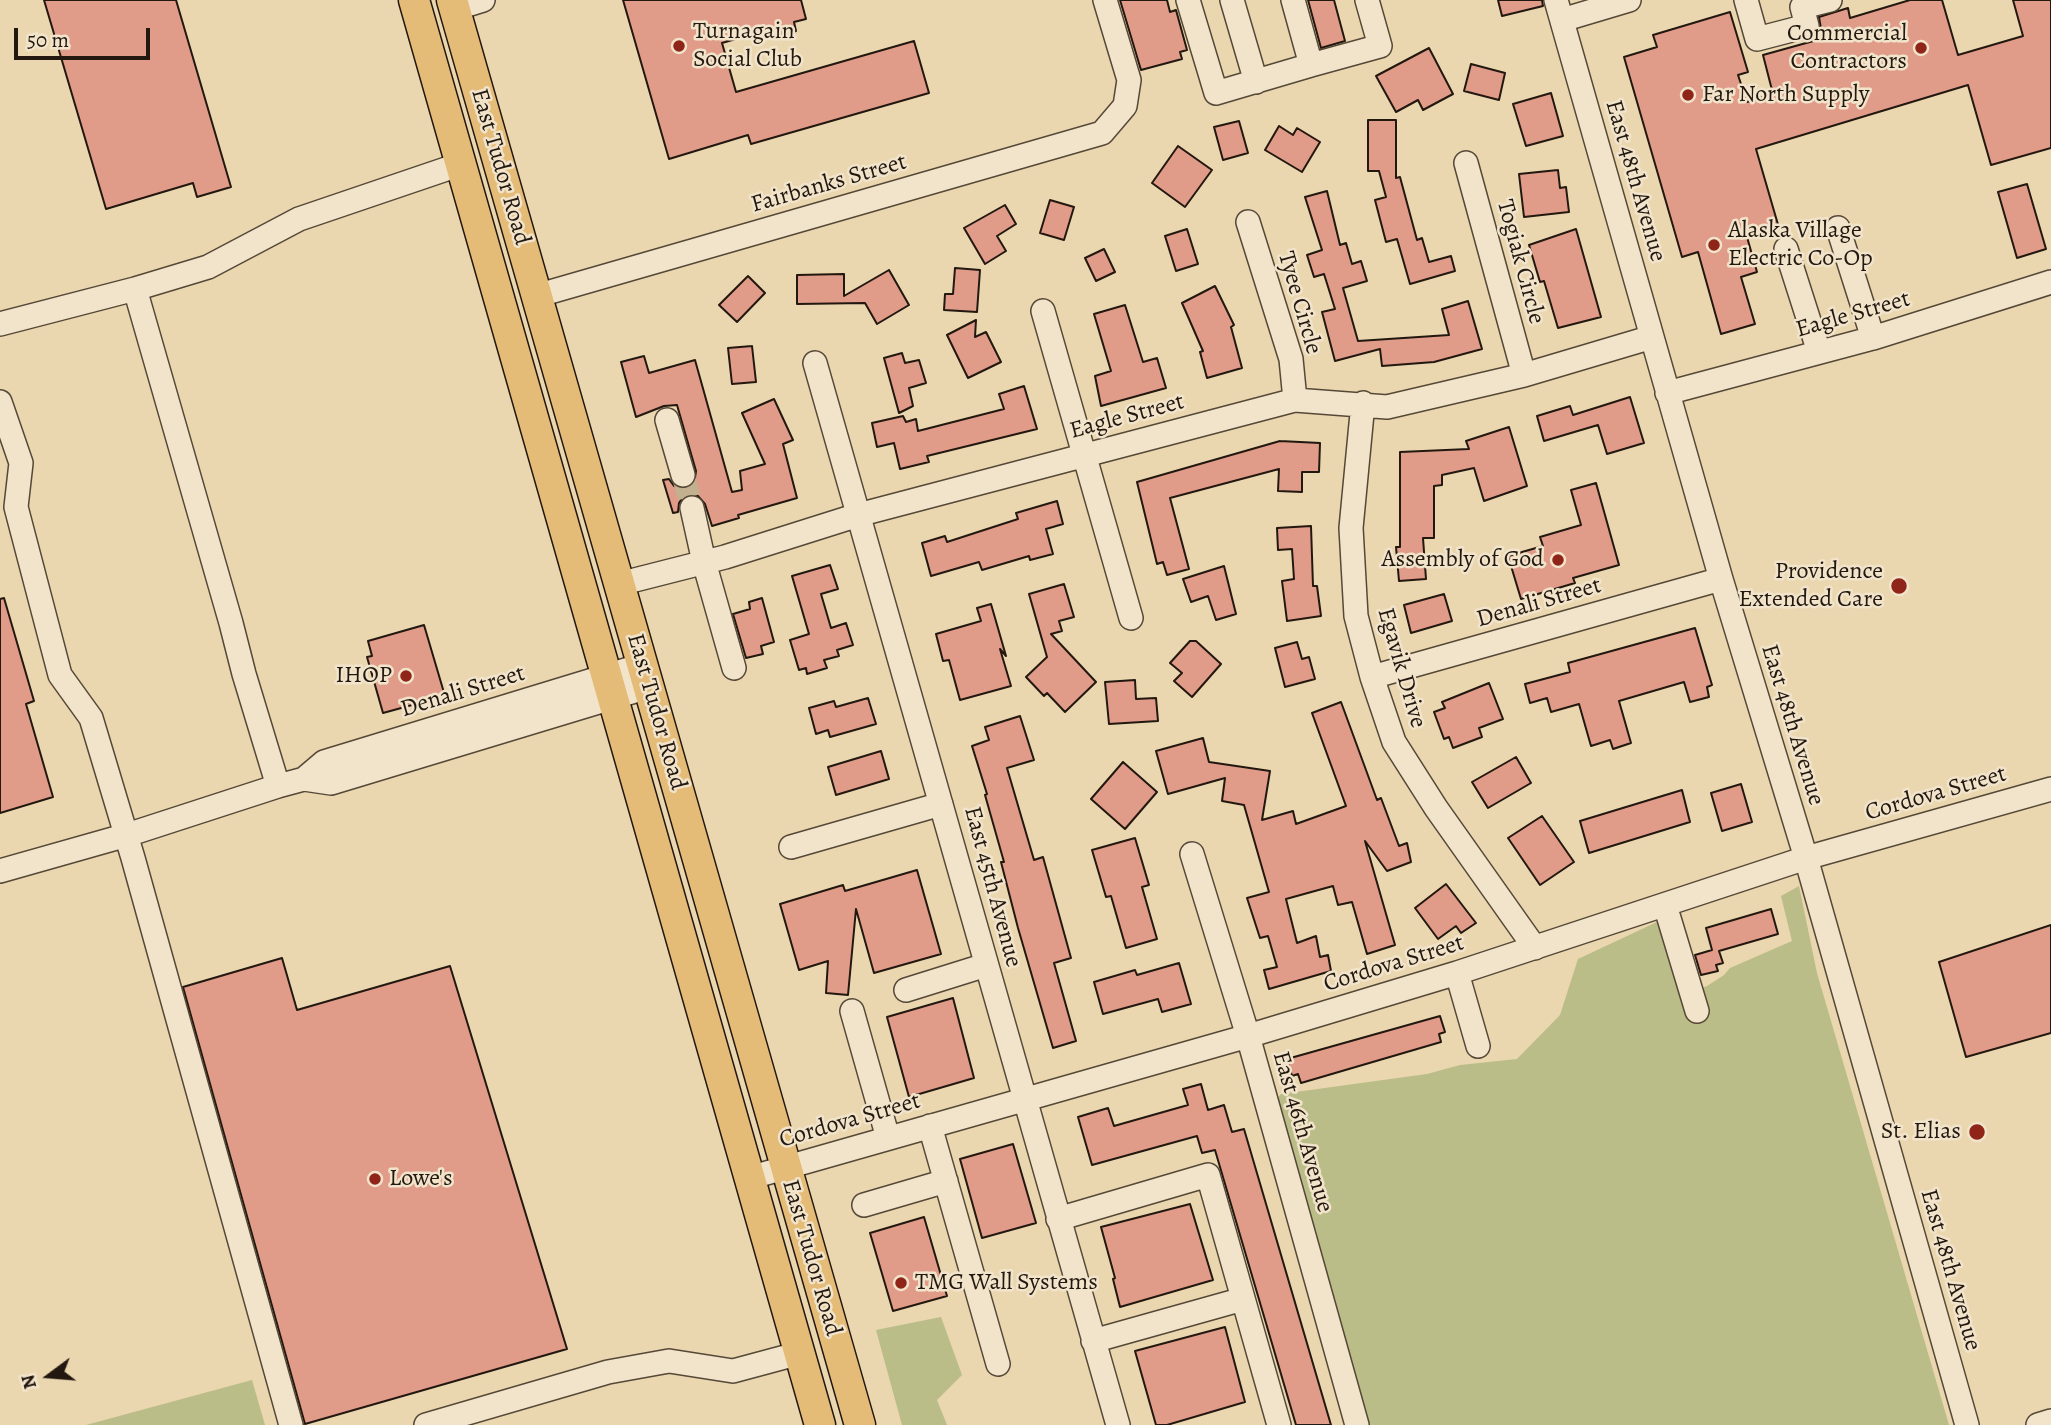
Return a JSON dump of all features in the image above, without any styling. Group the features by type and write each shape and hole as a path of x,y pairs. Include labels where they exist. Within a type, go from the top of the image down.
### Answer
{"main road":[{"name":"East Tudor Road","path":"414,0 820,1425"},
{"name":"East Tudor Road","path":"453,4 860,1425"},
{"path":"800,1353 827,1364 844,1425"}],"street":[{"path":"453,4 484,0"},
{"name":"Fairbanks Street","path":"536,296 1102,133 1125,106 1129,80 1105,0"},
{"path":"1188,0 1216,93 1380,46 1367,0"},
{"path":"1232,0 1256,82"},
{"path":"1293,0 1311,65"},
{"path":"1559,10 1629,0"},
{"path":"1746,0 1757,40 1807,26 1802,7 1830,0"},
{"name":"East 48th Avenue","path":"1559,10 1667,393 1805,858 1967,1425"},
{"name":"Togiak Circle","path":"1466,163 1524,375"},
{"path":"0,324 208,267 299,219 461,164"},
{"name":"Tyee Circle","path":"1248,222 1291,359 1295,400"},
{"path":"1838,228 1873,338"},
{"path":"1786,249 1819,352"},
{"name":"Eagle Street","path":"1667,393 1873,338 2051,282"},
{"path":"135,289 231,623 243,674 278,786"},
{"path":"1043,311 1132,618"},
{"name":"Eagle Street","path":"619,584 715,560 858,515 1295,400 1363,403 1387,407 1524,375 1652,337"},
{"name":"East 45th Avenue","path":"815,363 1118,1425"},
{"path":"0,402 21,463 16,507 60,675 91,718 127,835 291,1425"},
{"name":"Egavik Drive","path":"1363,403 1351,528 1356,617 1372,677 1394,742 1436,808 1535,948"},
{"path":"667,420 683,475"},
{"path":"692,508 715,560 734,668"},
{"name":"Denali Street","path":"1372,677 1721,579"},
{"name":"Denali Street","path":"0,871 127,835 304,779 324,762 645,676"},
{"name":"Cordova Street","path":"750,1178 1248,1036 1457,973 1805,858 2051,789"},
{"path":"791,847 942,804"},
{"name":"East 46th Avenue","path":"1192,854 1248,1036 1357,1425"},
{"path":"1665,905 1697,1012"},
{"path":"906,990 986,965"},
{"path":"1457,973 1478,1046"},
{"path":"852,1011 888,1138"},
{"path":"930,1126 998,1364"},
{"path":"1058,1219 1208,1175 1243,1299 1273,1424"},
{"path":"864,1206 946,1181"},
{"path":"1093,1340 1243,1299"},
{"path":"426,1425 608,1372 669,1361 733,1371 800,1353"},
{"path":"2038,1425 2051,1421"}],"green space":[{"path":"1799,886 1817,973 1949,1425 1369,1425 1275,1101 1281,1094 1427,1074 1460,1065 1517,1059 1560,1015 1578,959 1657,922 1682,995 1707,986 1730,968 1792,941 1781,896"},
{"path":"941,1317 962,1375 937,1400 947,1425 902,1425 876,1330"},
{"path":"252,1380 265,1425 86,1425"}],"building":[{"path":"44,0 176,0 231,187 197,197 193,183 106,209"},
{"path":"623,0 801,0 806,19 794,22 796,31 782,35 780,26 722,43 736,92 914,41 929,93 751,144 748,135 669,159"},
{"path":"1120,0 1167,0 1170,12 1176,10 1187,50 1180,52 1182,59 1141,70"},
{"path":"1308,0 1334,0 1345,41 1321,48"},
{"path":"1498,0 1542,0 1543,6 1502,16"},
{"path":"1910,0 1942,0 1958,55 2023,36 2013,0 2051,0 2051,148 1991,165 1968,85 1756,149 1779,228 1747,237 1757,272 1741,277 1755,324 1721,334 1698,252 1682,257 1624,57 1657,47 1653,35 1730,12 1748,72 1738,75 1747,102 1773,94 1763,55 1817,40 1821,29 1819,17 1848,8 1850,18"},
{"path":"1429,48 1453,94 1423,110 1418,100 1396,112 1376,76"},
{"path":"1471,64 1505,73 1499,100 1464,91"},
{"path":"1551,93 1563,136 1526,146 1513,104"},
{"path":"1368,120 1396,120 1396,178 1400,177 1417,240 1422,238 1429,262 1451,256 1455,271 1410,284 1397,239 1386,242 1375,200 1386,197 1379,171 1368,171"},
{"path":"1239,121 1248,153 1223,160 1214,127"},
{"path":"1279,126 1293,135 1297,128 1320,142 1302,172 1265,150"},
{"path":"1178,146 1212,170 1185,207 1152,183"},
{"path":"1558,170 1560,188 1566,187 1569,212 1524,217 1519,174"},
{"path":"2027,184 2046,249 2017,258 1998,192"},
{"path":"1327,191 1340,245 1346,243 1352,264 1361,261 1367,281 1343,288 1358,341 1449,335 1442,309 1468,301 1482,349 1434,362 1382,366 1380,349 1335,361 1322,312 1335,309 1324,274 1314,277 1307,255 1322,250 1305,197"},
{"path":"1050,200 1074,207 1064,240 1040,233"},
{"path":"1005,205 1016,224 997,236 1006,251 985,264 964,228"},
{"path":"1187,229 1198,264 1176,271 1165,236"},
{"path":"1576,229 1601,317 1558,328 1544,281 1540,282 1529,245"},
{"path":"1104,249 1115,272 1096,281 1085,258"},
{"path":"955,268 980,270 977,312 944,310 945,294 953,294"},
{"path":"889,270 909,305 877,324 865,303 797,304 797,275 844,274 844,296"},
{"path":"748,276 765,293 737,322 719,305"},
{"path":"1215,286 1234,325 1231,327 1242,368 1207,378 1200,352 1203,351 1182,303"},
{"path":"1125,305 1143,362 1157,358 1166,388 1101,406 1095,376 1111,371 1094,314"},
{"path":"976,320 975,337 986,332 1001,362 968,378 947,335"},
{"path":"752,346 756,382 732,384 728,348"},
{"path":"902,353 905,363 919,360 926,383 909,388 913,406 899,413 884,358"},
{"path":"644,356 649,373 695,360 732,492 742,490 740,471 765,464 742,413 774,399 793,440 783,444 797,498 738,515 739,518 712,526 705,504 697,495 683,497 678,512 673,513 663,480 669,479 674,486 686,489 694,484 696,471 677,405 664,406 636,417 621,362"},
{"path":"1024,386 1037,429 927,456 929,462 900,469 894,443 877,447 872,423 903,416 906,422 916,419 918,431 1004,409 999,394"},
{"path":"1630,397 1644,443 1607,454 1598,425 1544,441 1537,416 1570,406 1573,415"},
{"path":"1509,427 1527,486 1484,501 1474,468 1442,475 1442,485 1434,486 1434,538 1423,538 1426,579 1399,581 1396,547 1400,547 1400,452 1469,449 1466,441"},
{"path":"1280,441 1320,443 1319,472 1302,472 1302,492 1278,491 1279,469 1170,498 1189,569 1167,575 1163,562 1157,564 1137,482"},
{"path":"1596,483 1619,565 1573,578 1575,583 1521,599 1508,556 1543,546 1540,537 1581,525 1571,490"},
{"path":"1057,501 1063,524 1046,529 1053,554 1030,560 1029,556 982,570 979,562 931,576 922,543 945,536 947,542 1018,519 1016,513"},
{"path":"1311,526 1313,586 1317,586 1321,616 1287,621 1282,581 1294,579 1292,549 1278,550 1277,528"},
{"path":"830,565 838,589 821,594 831,628 846,623 853,645 837,650 839,656 824,660 827,668 807,674 806,668 799,670 790,640 809,634 792,576"},
{"path":"1224,566 1236,614 1216,620 1208,596 1191,602 1183,579"},
{"path":"1064,584 1074,617 1059,621 1062,631 1051,634 1096,682 1065,712 1047,693 1044,696 1026,677 1047,657 1029,594"},
{"path":"1444,594 1452,621 1411,633 1404,605"},
{"path":"4,598 34,701 26,704 53,797 0,813 0,599"},
{"path":"762,598 774,642 761,646 763,654 746,658 733,614 750,609 749,602"},
{"path":"991,604 1006,656 1000,649 1011,686 960,700 949,660 943,661 936,634 981,621 977,608"},
{"name":"IHOP","path":"424,625 445,696 383,713 367,657 372,656 368,641"},
{"path":"1695,628 1712,685 1707,687 1709,697 1690,702 1684,682 1619,701 1631,743 1613,749 1610,740 1591,746 1579,704 1551,712 1547,698 1530,703 1525,684 1570,672 1568,663"},
{"path":"1190,641 1196,641 1221,664 1192,697 1174,681 1182,673 1170,663"},
{"path":"1297,642 1302,659 1309,657 1315,679 1285,687 1275,648"},
{"path":"1135,680 1136,699 1156,698 1158,721 1109,724 1105,682"},
{"path":"1489,683 1503,719 1479,728 1482,737 1453,748 1449,737 1444,739 1434,712 1445,708 1442,702"},
{"path":"868,698 876,724 830,737 828,730 816,734 809,708 834,701 836,707"},
{"path":"1341,702 1377,800 1381,798 1399,846 1407,843 1411,862 1387,871 1365,841 1395,945 1367,954 1352,902 1338,905 1333,886 1286,899 1297,943 1316,936 1320,957 1328,955 1331,971 1269,989 1264,970 1277,967 1268,936 1260,938 1247,898 1269,892 1244,805 1222,801 1225,778 1168,794 1156,751 1203,738 1209,762 1270,771 1262,820 1293,811 1296,824 1346,806 1312,713"},
{"path":"1020,716 1034,760 1007,768 1034,860 1043,857 1071,958 1054,963 1076,1041 1053,1048 1018,928 1001,862 1004,862 985,795 987,794 972,746 989,740 985,727"},
{"path":"881,751 889,779 836,795 828,767"},
{"path":"1516,757 1531,783 1488,808 1472,782"},
{"path":"1123,762 1157,792 1125,829 1091,799"},
{"path":"1741,784 1752,822 1722,831 1711,793"},
{"path":"1682,790 1690,822 1589,853 1580,821"},
{"path":"1542,816 1574,862 1540,885 1508,838"},
{"path":"1135,838 1149,885 1142,887 1157,939 1126,948 1111,896 1106,897 1092,850"},
{"path":"917,870 941,954 874,973 856,909 848,995 826,993 828,961 799,970 780,904 843,885 845,891"},
{"path":"1446,884 1476,923 1461,933 1456,926 1438,939 1415,908"},
{"path":"1771,909 1778,934 1719,951 1723,963 1716,965 1718,971 1701,975 1695,955 1712,950 1706,928"},
{"name":"St. Elias","path":"2051,925 2051,1033 1966,1057 1939,962"},
{"name":"Lowe's","path":"282,958 297,1010 450,966 567,1349 305,1424 183,987"},
{"path":"1179,963 1191,1004 1162,1012 1158,999 1103,1014 1094,982 1135,970 1137,975"},
{"path":"953,998 974,1078 909,1097 887,1017"},
{"path":"1440,1016 1445,1032 1439,1034 1441,1042 1301,1083 1298,1074 1292,1076 1287,1059"},
{"path":"1201,1084 1208,1110 1224,1105 1232,1132 1244,1129 1331,1425 1296,1425 1215,1150 1202,1153 1197,1136 1092,1165 1078,1117 1108,1108 1114,1126 1188,1105 1183,1089"},
{"path":"1013,1144 1036,1223 982,1238 960,1159"},
{"path":"1190,1204 1213,1280 1120,1307 1101,1227"},
{"path":"924,1217 947,1296 893,1311 870,1233"},
{"path":"1225,1327 1245,1402 1167,1425 1156,1425 1135,1351"}],"tunnel":[{"path":"683,475 692,508"}],"place":[{"name":"Turnagain Social Club","path":"679,46"},
{"name":"Commercial Contractors","path":"1921,48"},
{"name":"Far North Supply","path":"1688,95"},
{"name":"Alaska Village Electric Co-Op","path":"1714,245"},
{"name":"Assembly of God","path":"1558,560"},
{"name":"Providence Extended Care","path":"1899,586"},
{"name":"IHOP","path":"406,676"},
{"name":"St. Elias","path":"1977,1132"},
{"name":"Lowe's","path":"375,1179"},
{"name":"TMG Wall Systems","path":"901,1283"}]}
